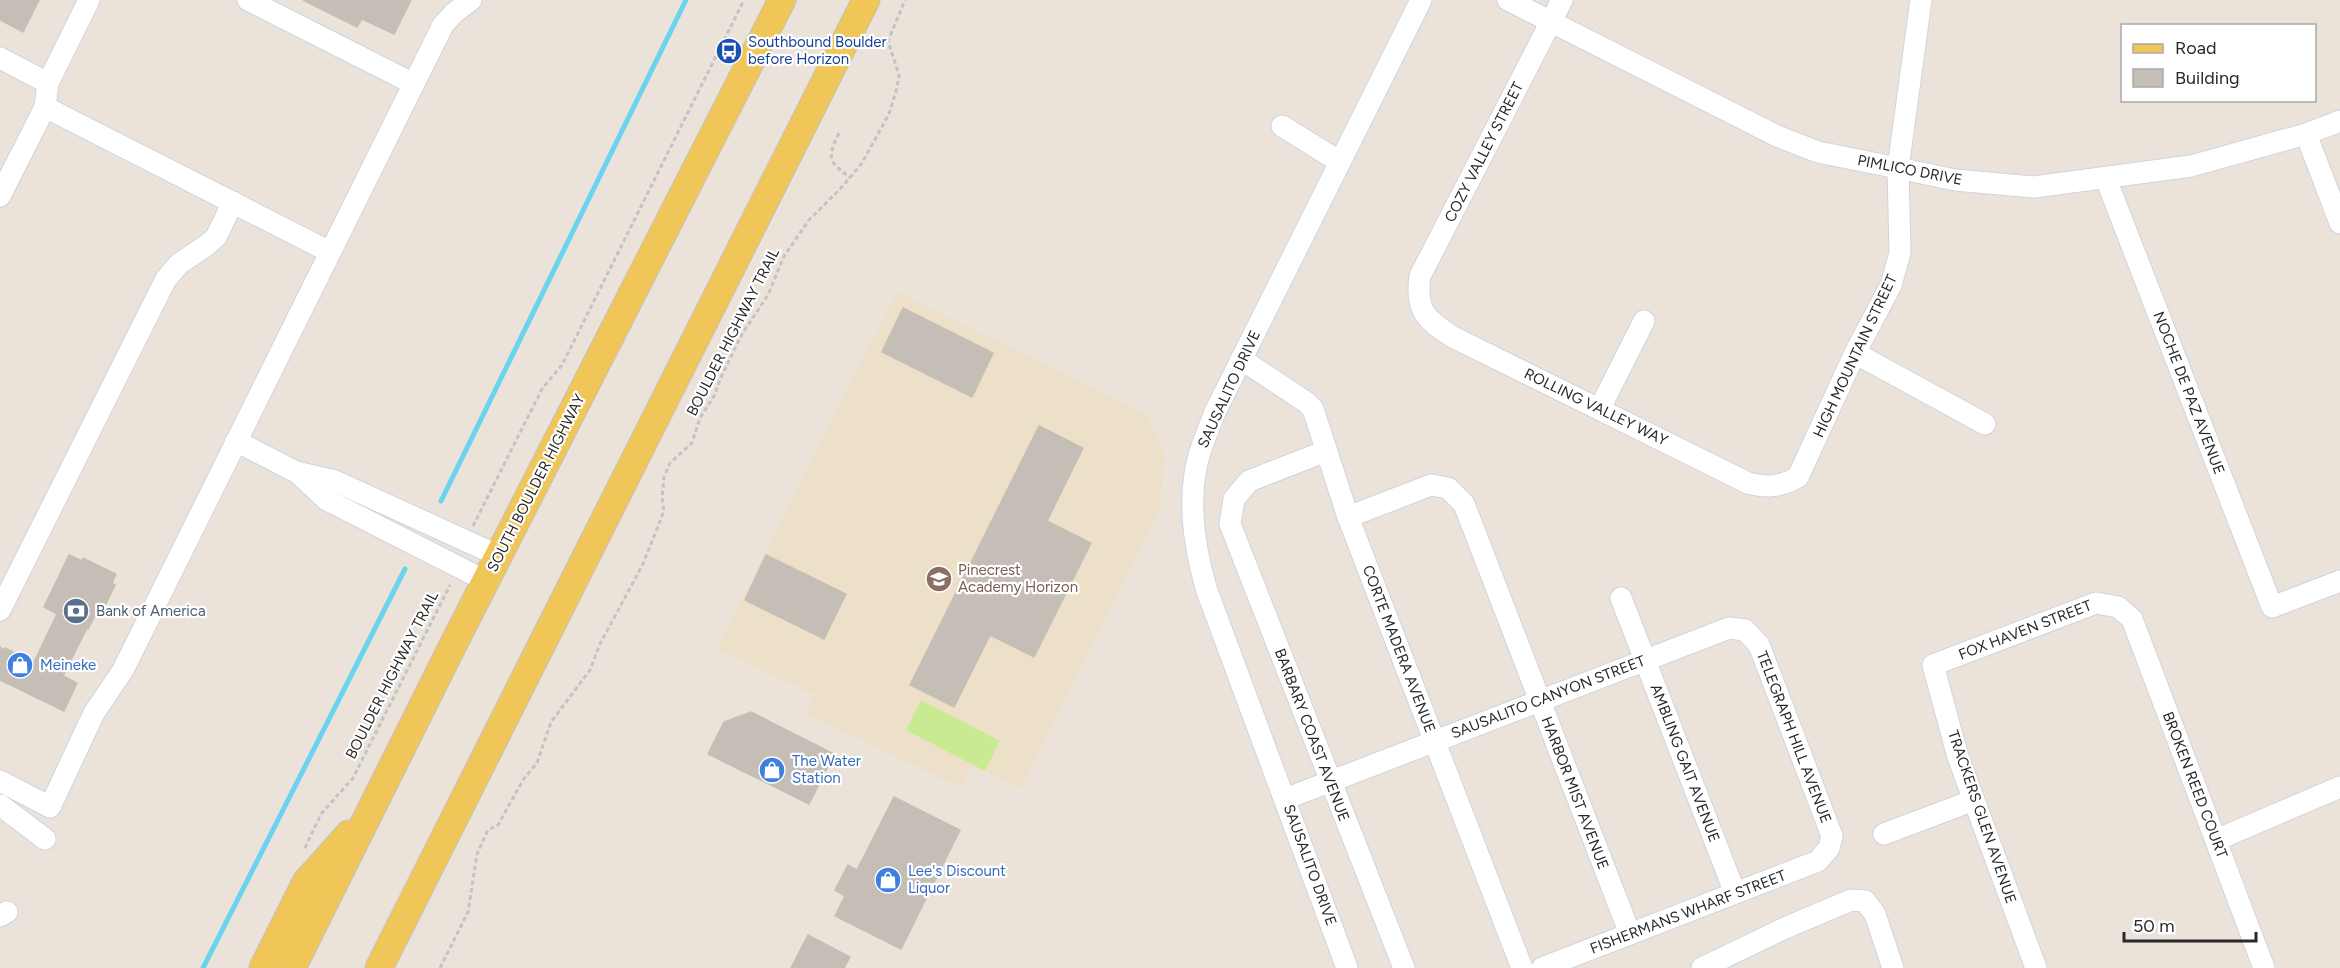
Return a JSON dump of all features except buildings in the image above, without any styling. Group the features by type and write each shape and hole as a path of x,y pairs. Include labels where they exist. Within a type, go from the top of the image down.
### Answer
{"main road":[{"name":"SOUTH BOULDER HIGHWAY","path":"292,968 782,0"},
{"path":"379,968 866,0"},
{"path":"263,968 306,882 370,811"}],"street":[{"path":"0,196 45,106 48,83 89,0"},
{"path":"248,0 414,84"},
{"path":"0,781 50,807 94,713 123,670 443,25 454,12 471,0"},
{"name":"SAUSALITO DRIVE","path":"1347,968 1207,591 1198,563 1193,492 1199,454 1215,412 1421,0"},
{"name":"PIMLICO DRIVE","path":"1508,0 1777,136 1818,152 1954,180 2034,187 2106,179 2191,166 2306,134 2340,121"},
{"name":"COZY VALLEY STREET","path":"1419,306 1420,276 1562,0"},
{"name":"HIGH MOUNTAIN STREET","path":"1783,485 1798,477 1855,353 1891,285 1900,253 1898,168 1921,0"},
{"path":"0,58 48,83"},
{"path":"45,106 330,252"},
{"path":"1282,126 1340,162"},
{"path":"2306,134 2340,223"},
{"name":"NOCHE DE PAZ AVENUE","path":"2106,179 2272,607 2340,581"},
{"path":"0,610 166,279 179,264 216,237 233,202"},
{"name":"ROLLING VALLEY WAY","path":"1419,306 1432,324 1453,337 1748,483 1765,488 1783,485"},
{"path":"1600,408 1644,321"},
{"path":"1855,353 1985,424"},
{"name":"CORTE MADERA AVENUE","path":"1241,359 1313,409 1348,517 1522,968"},
{"path":"236,441 296,472 327,500 486,581"},
{"name":"BARBARY COAST AVENUE","path":"1326,451 1249,481 1234,499 1230,524 1329,782 1404,968"},
{"path":"296,472 335,480 499,556"},
{"name":"HARBOR MIST AVENUE","path":"1348,517 1431,485 1449,488 1464,504 1630,934"},
{"name":"AMBLING GAIT AVENUE","path":"1621,598 1735,893"},
{"name":"FOX HAVEN STREET","path":"1933,665 2096,603 2118,606"},
{"name":"BROKEN REED COURT","path":"2118,606 2132,619 2264,968"},
{"name":"SAUSALITO CANYON STREET","path":"1285,799 1729,628 1745,630"},
{"name":"TELEGRAPH HILL AVENUE","path":"1745,630 1759,645 1832,836 1829,848"},
{"name":"TRACKERS GLEN AVENUE","path":"1933,665 1958,757 2036,968"},
{"path":"2216,840 2340,787"},
{"path":"1884,834 1974,800"},
{"path":"0,805 45,838"},
{"name":"FISHERMANS WHARF STREET","path":"1542,968 1818,861 1829,848"},
{"path":"1702,968 1785,928 1851,900 1865,901 1875,914 1893,968"}],"path":[{"path":"467,541 480,509 529,412 542,388 562,365 744,0"},
{"name":"BOULDER HIGHWAY TRAIL","path":"441,968 468,912 477,854 488,830 498,825 524,780 537,763 551,722 582,684 600,644 643,564 664,511 662,498 664,477 670,463 692,443 700,418 714,396 742,334 768,295 784,256 809,220 851,178 875,142 889,114 899,75 888,41 904,0"},
{"path":"839,133 832,149 831,160 837,168 851,178"},
{"name":"BOULDER HIGHWAY TRAIL","path":"300,857 321,814 353,778 447,593 457,567"}],"shaded area":[{"name":"Pinecrest Academy Horizon","path":"897,292 1147,415 1164,454 1160,509 1021,789 972,766 961,788 806,713 814,695 717,648"}],"green space":[{"path":"921,700 1000,741 985,771 906,730"}],"waterway":[{"path":"441,501 686,0"},
{"path":"203,968 405,569"}],"place":[{"name":"Southbound Boulder before Horizon","path":"729,51"},
{"name":"Pinecrest Academy Horizon","path":"939,579"},
{"name":"Bank of America","path":"76,611"},
{"name":"Meineke","path":"20,665"},
{"name":"The Water Station","path":"772,770"},
{"name":"Lee's Discount Liquor","path":"888,880"}]}
